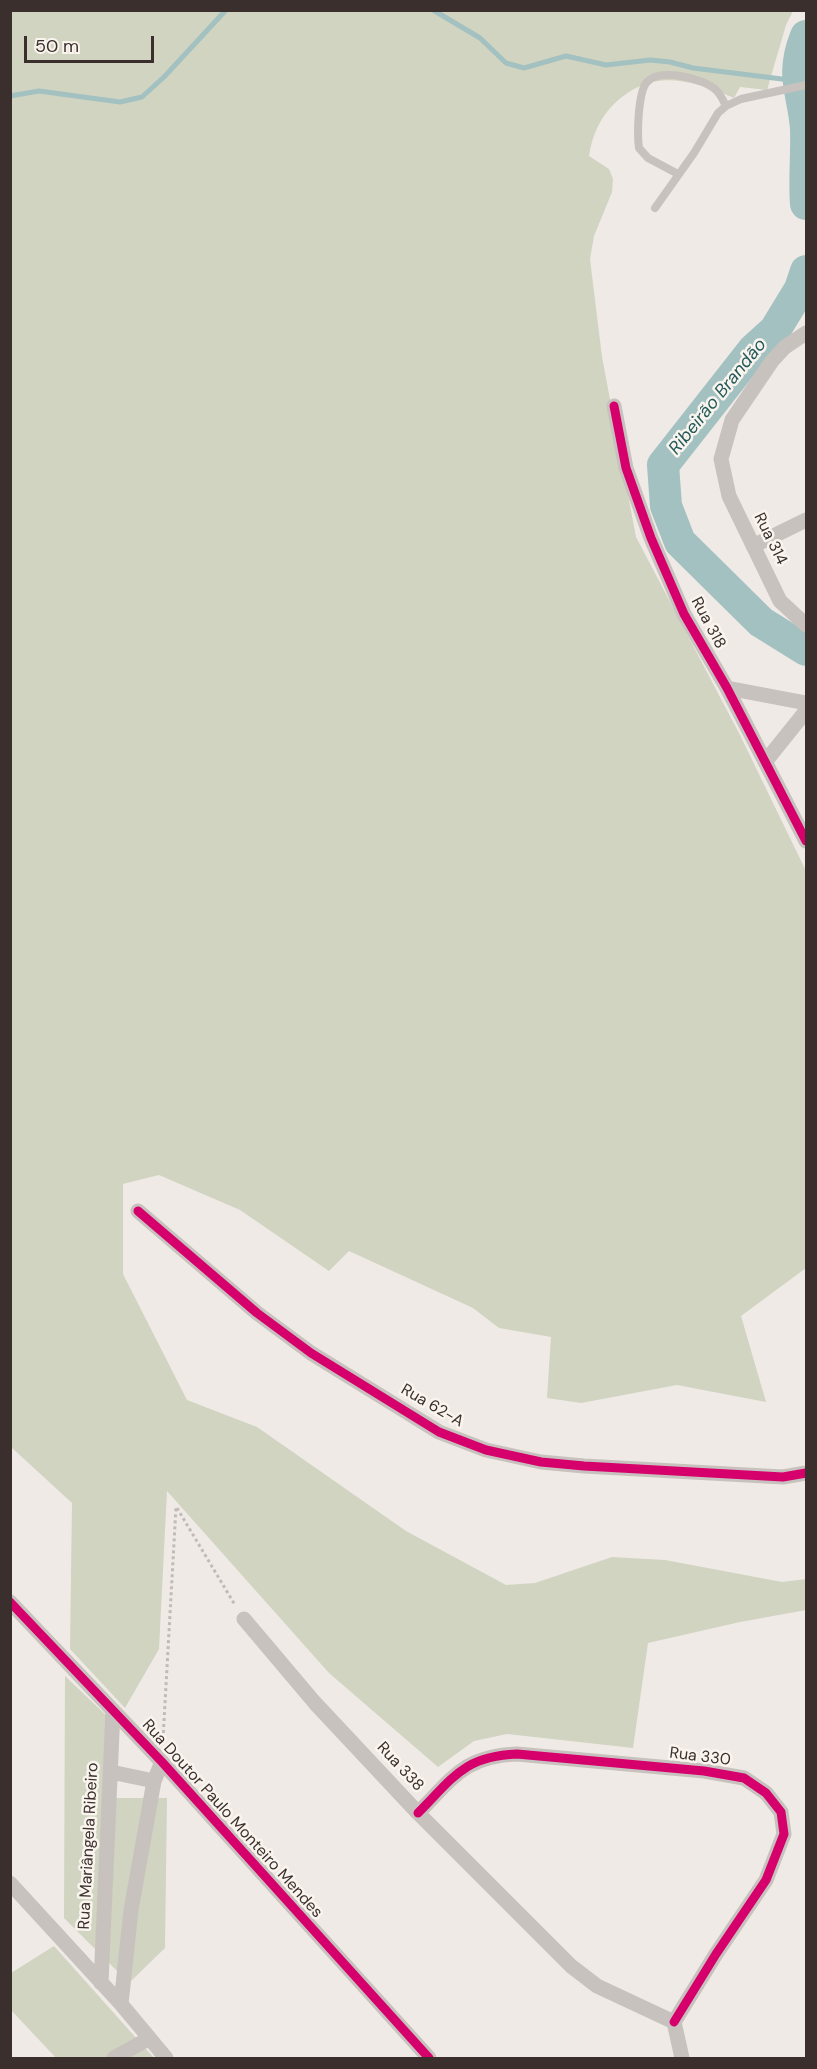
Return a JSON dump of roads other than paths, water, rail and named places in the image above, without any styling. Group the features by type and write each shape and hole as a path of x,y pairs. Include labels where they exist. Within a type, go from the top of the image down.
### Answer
{"street":[{"name":"Rua 314","path":"805,334 785,346 772,361 732,420 721,459 729,496 780,601 806,624"},
{"name":"Rua 318","path":"614,406 626,468 651,538 684,614 727,688 807,841"},
{"path":"753,546 807,520"},
{"path":"727,688 807,703"},
{"path":"765,762 807,711"},
{"name":"Rua 62-A","path":"138,1211 257,1313 312,1353 439,1432 486,1450 541,1462 783,1477 807,1473"},
{"name":"Rua Doutor Paulo Monteiro Mendes","path":"10,1602 162,1762 429,2058"},
{"name":"Rua 338","path":"243,1619 315,1703 418,1813 571,1966 597,1986 674,2022"},
{"name":"Rua Mariângela Ribeiro","path":"101,1983 113,1710"},
{"name":"Rua 330","path":"418,1813 459,1771 476,1760 497,1755 516,1754 704,1771 744,1778 766,1793 781,1812 784,1834 766,1881 716,1954 674,2022"},
{"path":"121,2004 131,1910 154,1781 162,1762"},
{"path":"111,1772 154,1781"},
{"path":"10,1883 121,2004 165,2058"},
{"path":"674,2022 682,2058"},
{"path":"117,2058 148,2039"}],"lane":[{"path":"678,174 648,158 639,148 641,106 645,84 660,76 695,79 715,90 726,106"},
{"path":"655,208 718,113 726,106 741,99 807,85"}],"waterway":[{"path":"10,96 39,91 120,102 142,97 164,77 226,10"},
{"path":"433,10 480,38 506,63 524,68 566,56 606,65 650,60 670,62 693,68 798,81"},
{"name":"Ribeirão Brandão","path":"806,36 801,50 798,73 806,128 806,204"},
{"name":"Ribeirão Brandão","path":"806,271 800,289 775,330 754,349 663,465 666,506 680,542 761,622 806,650"}]}
